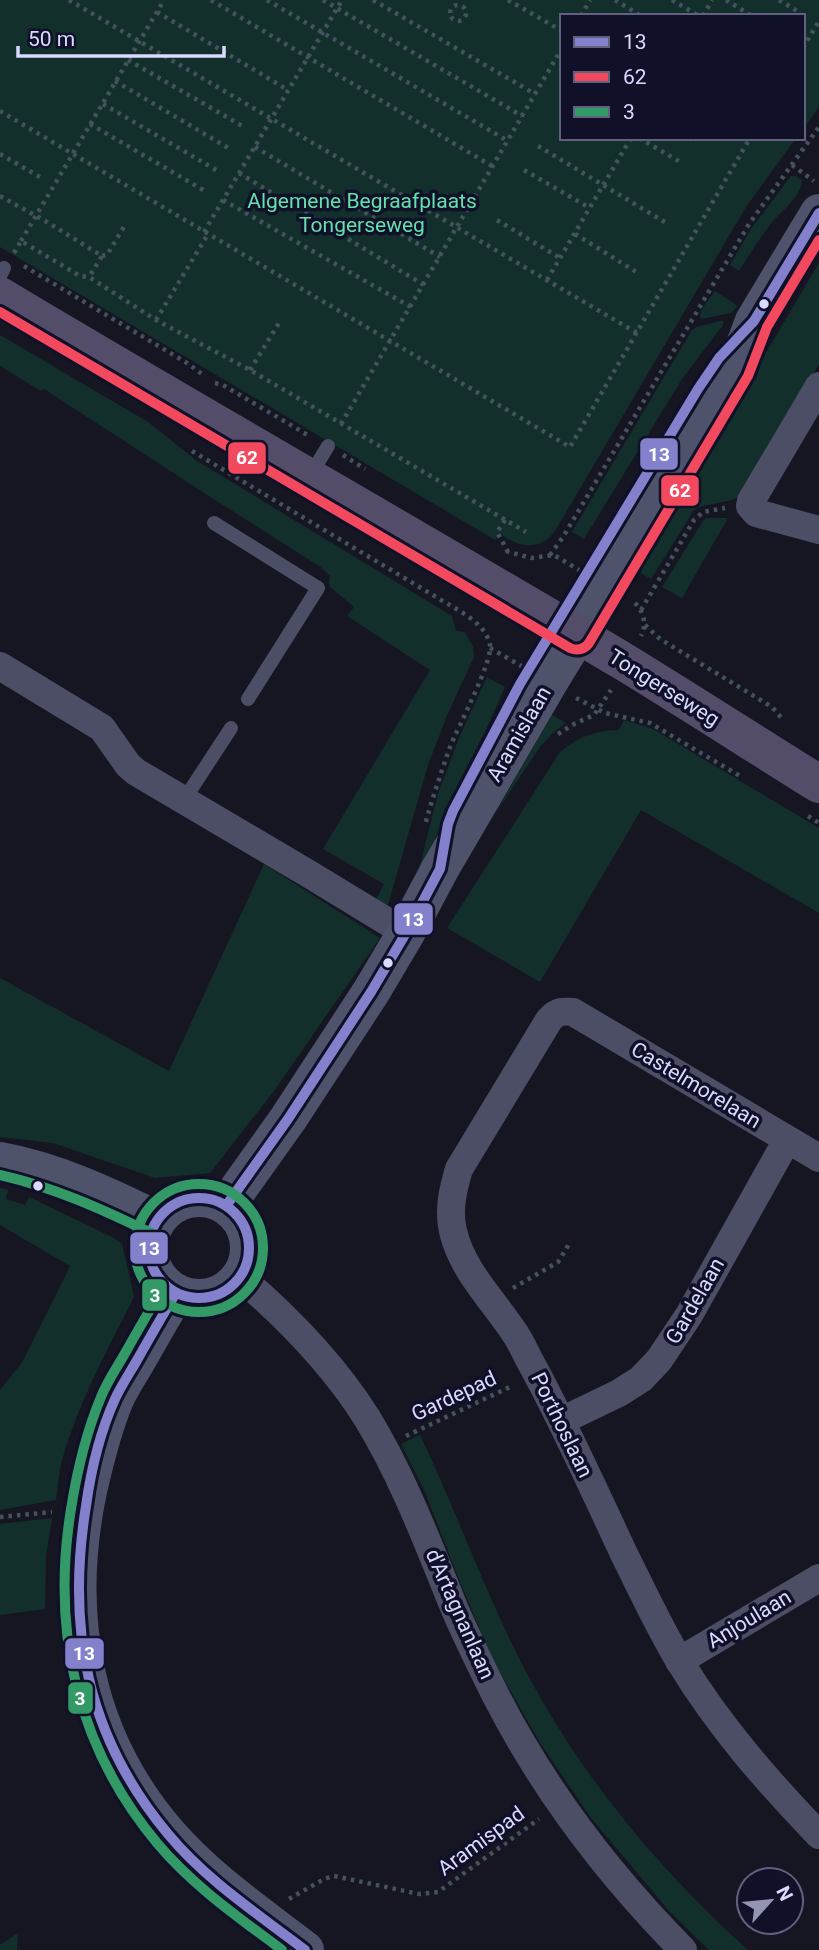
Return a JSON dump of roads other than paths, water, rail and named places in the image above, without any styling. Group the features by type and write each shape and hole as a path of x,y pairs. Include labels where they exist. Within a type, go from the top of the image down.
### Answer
{"main road":[{"name":"Tongerseweg","path":"4,275 203,417 318,462 567,629 626,663 813,800"}],"street":[{"name":"Aramislaan","path":"226,1206 288,1119 406,933 440,869 453,811 520,684 567,629 663,446 719,358 754,321 819,213"},
{"path":"819,386 751,501 743,507 819,530"},
{"path":"0,666 102,728 136,772 406,933"},
{"name":"Porthoslaan","path":"573,1012 560,1011 549,1020 459,1169 453,1189 453,1233 475,1278 517,1335 679,1661 709,1707 745,1754 819,1835"},
{"name":"Castelmorelaan","path":"573,1012 819,1158"},
{"name":"Gardelaan","path":"561,1421 619,1393 640,1379 659,1360 689,1315 787,1140"},
{"path":"0,1161 68,1180 157,1220"},
{"path":"208,1198 226,1206 244,1226 248,1239 249,1252 240,1278 232,1287 211,1297 199,1299 176,1293 164,1285 155,1274 148,1247 150,1232 157,1220 170,1206 188,1199 208,1198"},
{"name":"d'Artagnanlaan","path":"240,1278 283,1316 323,1359 355,1402 383,1447 414,1508 453,1606 486,1676 527,1750 561,1803 614,1873 683,1950"},
{"path":"176,1293 116,1397 103,1432 84,1509 77,1569 81,1647 94,1702 108,1740 137,1793 168,1834 200,1868 231,1895 306,1950"},
{"name":"Anjoulaan","path":"679,1661 819,1578"}],"lane":[{"path":"215,523 318,588 248,699"},
{"path":"184,800 230,728"}],"park label":[{"name":"Algemene Begraafplaats Tongerseweg","path":"362,213"}]}
